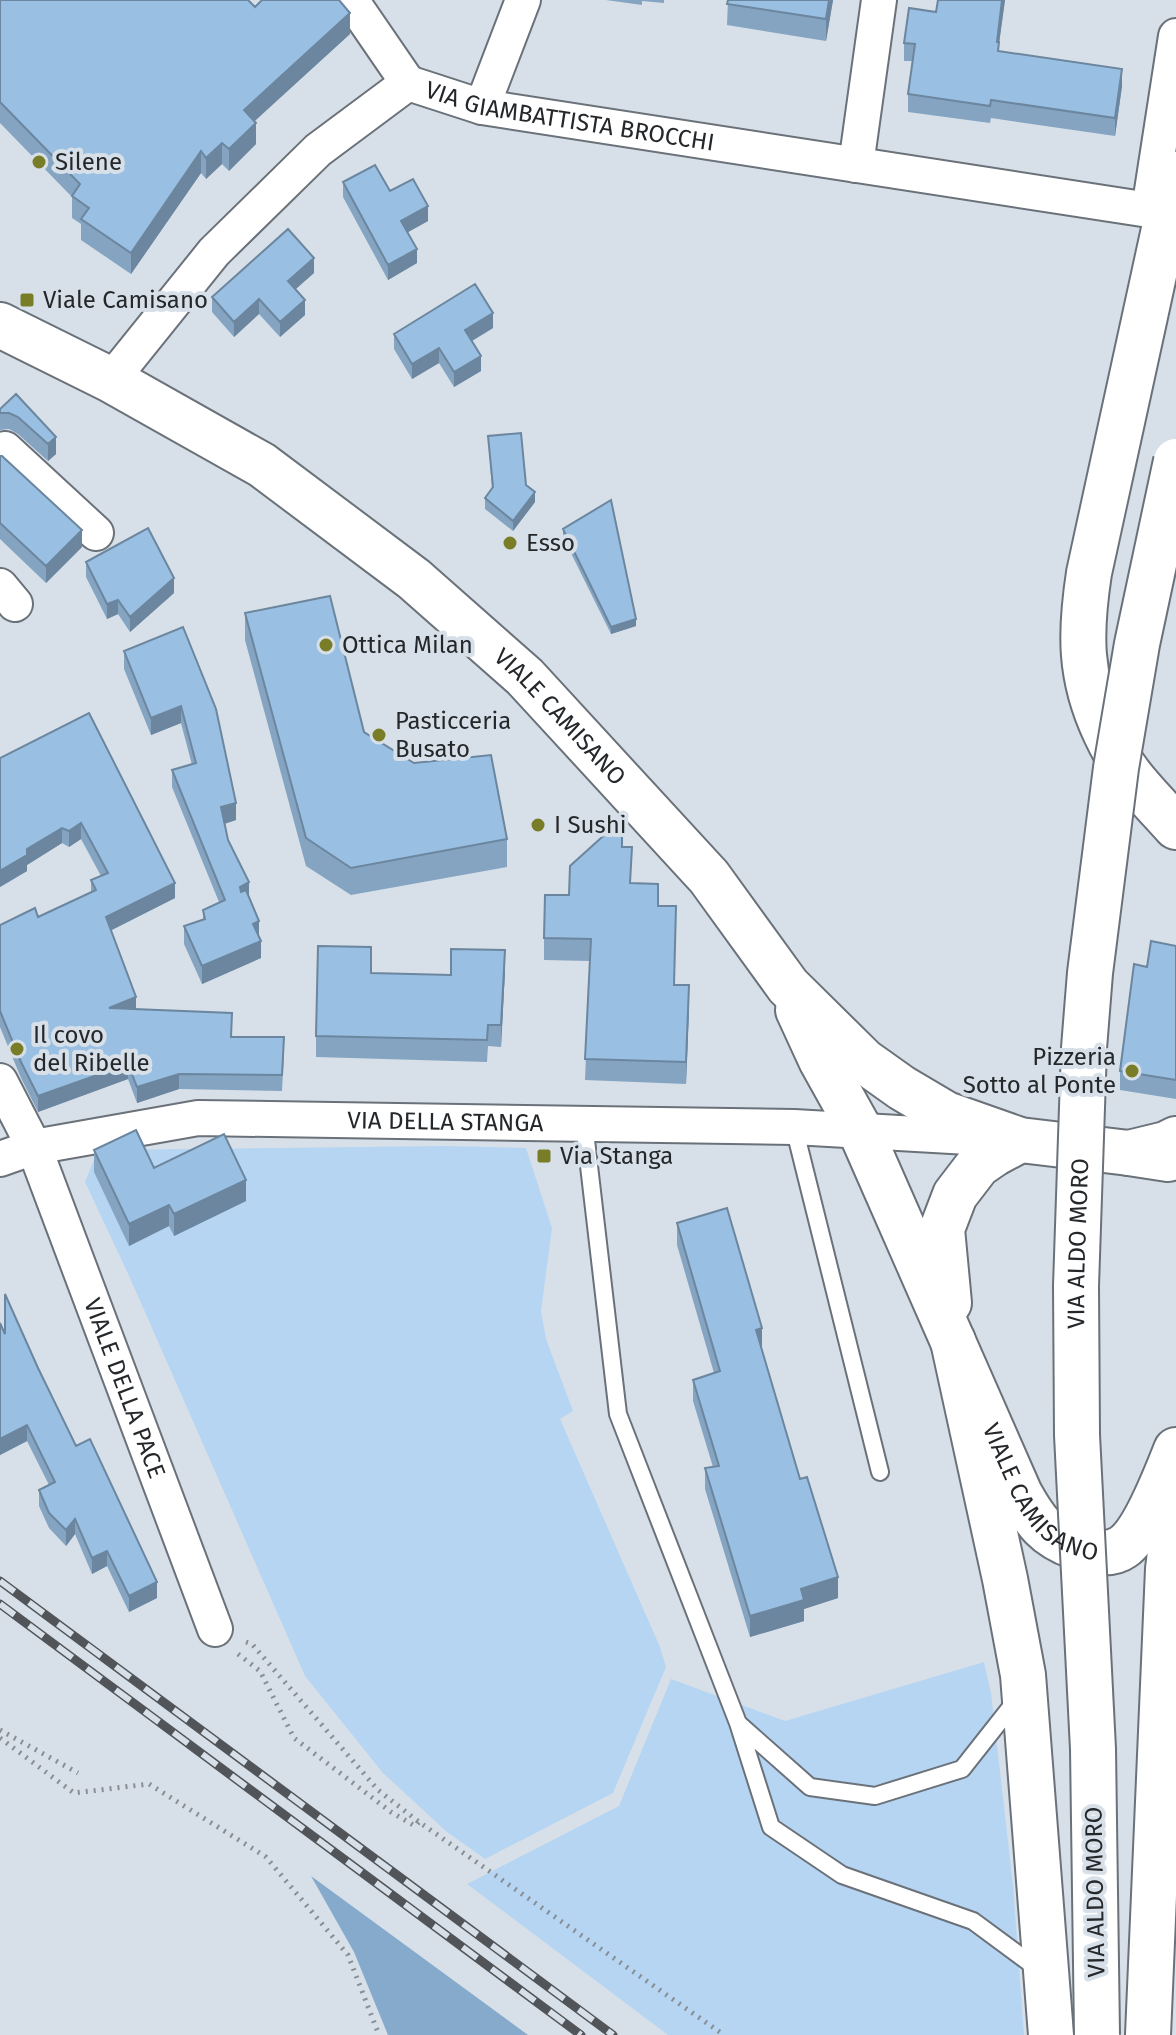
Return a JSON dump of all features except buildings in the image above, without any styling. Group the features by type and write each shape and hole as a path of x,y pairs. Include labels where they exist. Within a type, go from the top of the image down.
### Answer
{"main road":[{"path":"1176,174 1089,573 1082,639 1088,688 1112,746 1129,773 1176,827"},
{"name":"VIALE CAMISANO","path":"0,325 111,380 262,465 414,579 525,677 709,877 788,986 864,1061 946,1114 1020,1140 1176,1161"},
{"name":"VIA ALDO MORO","path":"1097,2035 1093,1749 1077,1435 1076,1286 1084,1048 1090,973 1116,768 1137,644 1176,461"},
{"name":"VIALE CAMISANO","path":"788,986 821,1060 860,1130 1020,1494 1040,1526 1058,1540 1092,1553 1114,1551 1125,1546 1143,1522 1176,1450"},
{"path":"1129,1153 1176,1139"},
{"name":"VIALE CAMISANO","path":"953,1341 942,1229 955,1195 978,1165 1020,1140"},
{"path":"953,1341 1023,1675 1051,2035"},
{"path":"1148,2035 1168,1569 1176,1504"}],"street":[{"path":"351,0 408,83"},
{"path":"482,107 523,0"},
{"path":"856,165 879,0"},
{"name":"VIA GIAMBATTISTA BROCCHI","path":"111,380 214,252 318,150 408,83 482,107 1149,210 1176,36"},
{"path":"0,454 5,449 96,533"},
{"name":"VIALE DELLA PACE","path":"0,1081 34,1147 215,1629"},
{"name":"VIA DELLA STANGA","path":"34,1147 198,1118 794,1127 1020,1140"},
{"path":"0,1159 34,1147"}],"lane":[{"path":"584,1123 618,1414 738,1723 771,1827 842,1875 973,1921 1046,1975"},
{"path":"794,1127 880,1472"},
{"path":"738,1723 810,1787 875,1796 962,1769 1024,1690"}],"path":[{"path":"215,1629 252,1644 378,1790 419,1822 724,2035"},
{"path":"238,1654 260,1671 294,1738 391,1812 415,1826 419,1822"},
{"path":"0,1730 78,1773"},
{"path":"0,1738 74,1793 149,1784 266,1857 348,1955 379,2035"}],"shaded area":[{"path":"526,1148 552,1228 541,1311 546,1339 573,1411 560,1419 666,1667 613,1793 485,1859 447,1832 383,1773 305,1676 85,1182 98,1150"},
{"path":"984,1662 991,1693 1013,1885 1024,2035 668,2035 467,1884 619,1806 671,1679 785,1721"},
{"path":"311,1876 528,2035 388,2035 354,1952"}],"railway":[{"path":"0,1581 613,2035"},
{"path":"0,1604 581,2035"}],"place":[{"name":"Silene","path":"39,162"},
{"name":"Viale Camisano","path":"27,300"},
{"name":"Esso","path":"510,543"},
{"name":"Ottica Milan","path":"326,645"},
{"name":"Pasticceria Busato","path":"379,735"},
{"name":"I Sushi","path":"538,825"},
{"name":"Il covo del Ribelle","path":"17,1049"},
{"name":"Pizzeria Sotto al Ponte","path":"1132,1071"},
{"name":"Via Stanga","path":"544,1156"}]}
